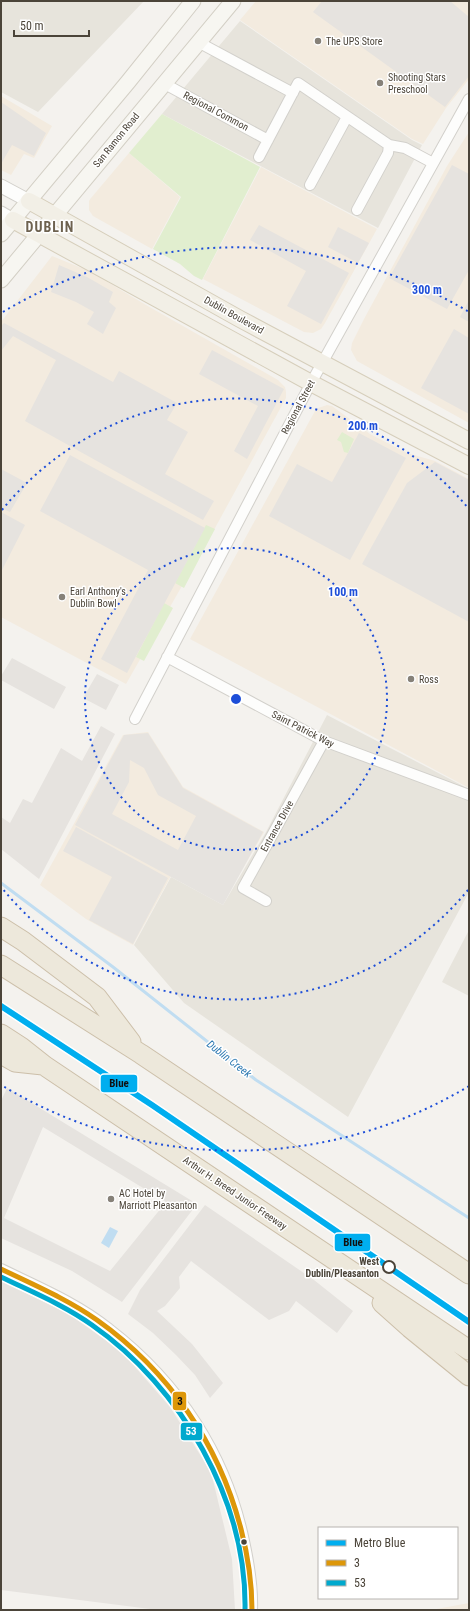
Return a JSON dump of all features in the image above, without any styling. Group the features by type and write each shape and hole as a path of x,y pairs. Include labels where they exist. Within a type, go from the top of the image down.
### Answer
{"highway":[{"path":"1,927 97,997 141,1054"},
{"path":"1,965 141,1054 469,1274"},
{"name":"Arthur H. Breed Junior Freeway","path":"1,1034 45,1066 469,1350"},
{"path":"1,1054 15,1062 45,1066"},
{"path":"339,1262 410,1328 469,1376"}],"main road":[{"path":"1,234 7,217 29,201 193,1"},
{"name":"San Ramon Road","path":"1,280 163,83 233,1"},
{"name":"Dublin Boulevard","path":"29,201 240,319 469,441"},
{"path":"7,217 311,383 469,466"}],"street":[{"path":"198,42 292,93"},
{"name":"Regional Common","path":"163,83 268,140"},
{"path":"259,156 298,83 389,145 405,148 433,163"},
{"name":"Regional Street","path":"135,719 311,383 469,99"},
{"path":"310,185 347,117"},
{"path":"357,210 388,153 389,145"},
{"name":"Dublin Boulevard","path":"1,186 29,201"},
{"name":"Saint Patrick Way","path":"167,657 324,741 469,795"},
{"name":"Entrance Drive","path":"266,901 243,888 324,741"},
{"path":"1,1269 82,1309 110,1329 138,1352 164,1380 184,1405 215,1456 226,1478 237,1510 250,1568 252,1610"}],"shaded area":[{"path":"1,1 144,1 38,112 1,92"},
{"path":"256,1 469,1 469,79 446,108 423,144 412,139 240,20"},
{"path":"322,1 450,1 469,17 469,76 445,107 313,12"},
{"path":"240,21 412,140 422,145 378,228 162,114"},
{"path":"1,96 52,126 34,158 24,154 11,175 1,170"},
{"path":"1,102 46,133 34,156 12,145 1,164"},
{"path":"469,132 469,423 357,361 351,350 352,343 364,319 447,166"},
{"path":"129,153 180,197 152,249 93,216 89,210 89,201 91,198"},
{"path":"452,165 469,174 469,270 447,309 389,278"},
{"path":"261,167 377,229 325,323 321,329 313,333 304,332 203,279"},
{"path":"259,225 349,273 321,324 287,306 306,271 250,240"},
{"path":"338,227 369,243 358,263 328,247"},
{"path":"52,256 89,271 278,380 285,387 286,392 286,398 215,528 126,684 1,617 1,322"},
{"path":"59,265 87,277 113,292 109,302 116,308 103,334 87,324 94,312 76,302 51,292"},
{"path":"469,300 469,322 460,317"},
{"path":"4,323 113,382 119,371 177,403 167,420 188,432 165,474 214,501 203,520 25,421 56,360 13,336 1,351 1,326"},
{"path":"454,329 469,338 469,414 421,388"},
{"path":"212,350 284,389 247,459 234,451 258,406 199,374"},
{"path":"327,405 332,406 370,434 407,453 435,461 469,479 469,788 190,639 315,411 318,408"},
{"path":"359,433 406,458 350,560 269,516 297,464 332,482"},
{"path":"70,455 205,528 127,673 101,659 148,570 40,511"},
{"path":"435,462 469,480 469,622 362,564 407,483"},
{"path":"1,469 27,483 10,512 1,508"},
{"path":"1,512 25,525 1,572"},
{"path":"12,658 66,687 54,709 1,680 1,676"},
{"path":"97,674 119,685 106,710 83,698"},
{"path":"327,715 469,789 469,892 348,1117 184,1003 134,945 171,877 223,905 266,832"},
{"path":"101,726 115,734 39,879 1,849 1,817 10,823 23,799 32,803 61,748 82,761"},
{"path":"148,732 183,787 264,832 222,904 171,876 133,945 86,919 40,885 123,735"},
{"path":"148,733 183,788 263,832 223,905 75,825 124,735","holes":["130,760 144,768 158,795 196,816 178,850 112,814 129,782"]},
{"path":"76,827 168,878 133,944 89,920 112,877 63,851"},
{"path":"469,930 469,996 442,982"},
{"path":"7,1088 197,1204 122,1302 72,1271 1,1238 1,1101","holes":["43,1127 166,1202 110,1271 4,1218"]},
{"path":"205,1205 314,1280 353,1311 337,1333 296,1301 289,1311 269,1320 191,1261 179,1277 180,1288 165,1306 157,1311 192,1344 223,1383 210,1398 195,1375 176,1355 153,1333 128,1314 140,1290"},
{"path":"1,1281 69,1314 122,1352 170,1407 211,1472 232,1559 235,1610 158,1610 1,1590"},
{"path":"469,1603 469,1610 431,1610"}],"green space":[{"path":"162,114 260,167 202,280 194,276 180,264 153,249 181,197 129,153"},
{"path":"342,432 354,439 348,453 344,452 341,442 337,440"},
{"path":"206,525 215,529 184,588 175,583"},
{"path":"164,603 173,608 144,661 136,657"}],"water":[{"path":"110,1227 118,1231 109,1248 101,1243"}],"waterway":[{"name":"Dublin Creek","path":"1,883 113,967 256,1080 469,1218"}],"metro line":[{"name":"Blue","path":"1,1006 152,1105 469,1322"}],"transit line":[{"name":"3","path":"1,1269 62,1299 86,1312 97,1320 123,1340 147,1362 188,1412 205,1439 231,1498 241,1529 248,1559 252,1610"},
{"name":"53","path":"1,1277 59,1305 92,1325 124,1351 154,1380 180,1413 203,1450 221,1488 234,1528 243,1569 245,1610"}],"place":[{"name":"The UPS Store","path":"318,41"},
{"name":"Shooting Stars Preschool","path":"380,83"},
{"name":"Earl Anthony's Dublin Bowl","path":"62,597"},
{"name":"Ross","path":"411,679"},
{"name":"AC Hotel by Marriott Pleasanton","path":"111,1199"},
{"name":"West Dublin/Pleasanton","path":"389,1267"}],"district":[{"name":"DUBLIN","path":"50,227"}]}
